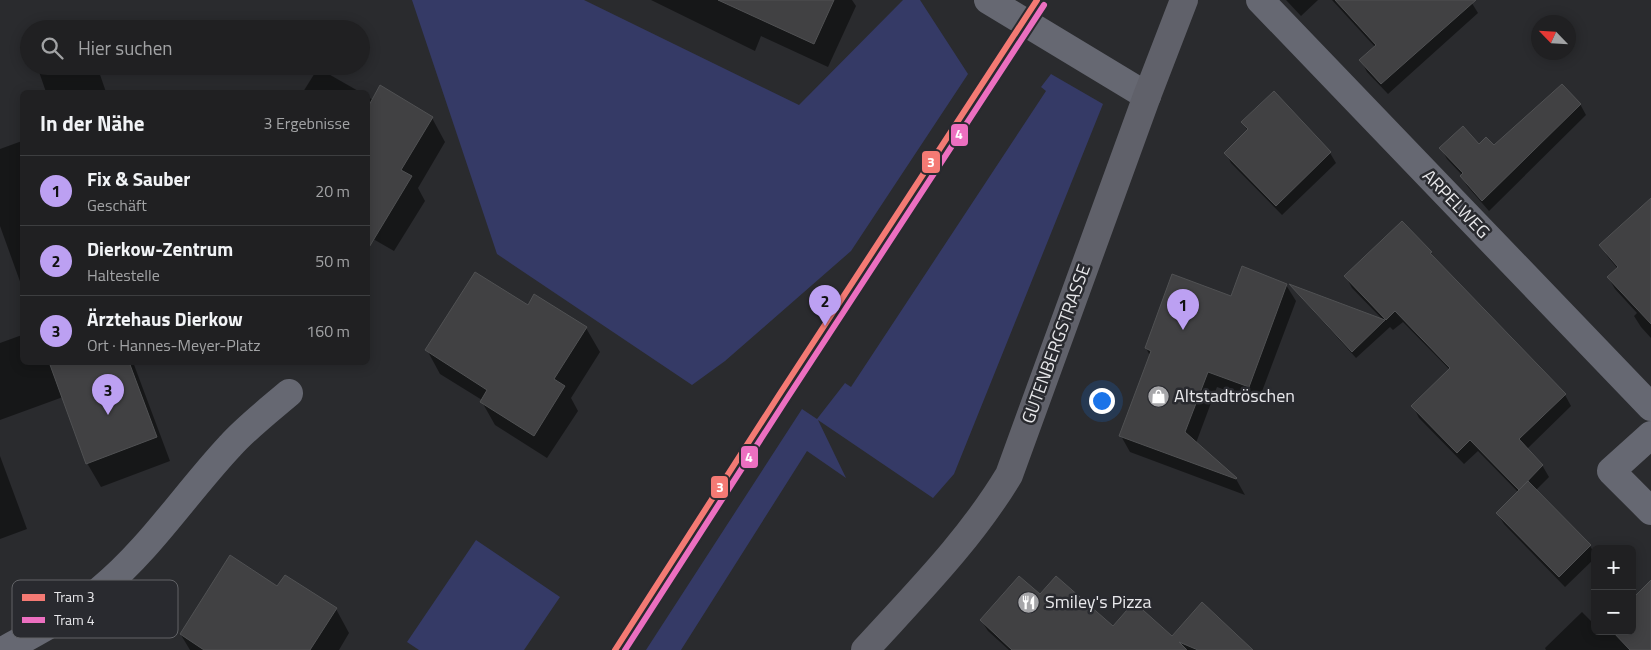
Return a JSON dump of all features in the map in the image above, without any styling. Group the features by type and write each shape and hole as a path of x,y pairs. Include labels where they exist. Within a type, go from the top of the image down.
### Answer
{"street":[{"path":"988,0 1147,96"},
{"name":"GUTENBERGSTRASSE","path":"872,648 963,541 1009,475 1147,96 1184,0"},
{"name":"ARPELWEG","path":"1260,0 1651,407"},
{"path":"111,580 156,532 230,445 289,393"},
{"path":"1651,435 1611,471 1651,511"},
{"path":"4,650 25,638"}],"shaded area":[{"path":"412,0 584,0 799,105 903,0 920,0 968,74 851,251 725,361 692,385 497,254"},
{"path":"1051,74 1103,104 954,474 933,498 818,420 846,478 807,451 681,650 646,650 802,409 817,419 845,383 851,387 1046,91 1041,87"},
{"path":"476,540 560,597 524,650 419,650 407,642"}],"building":[{"path":"718,0 834,0 814,44"},
{"path":"1335,0 1476,0 1381,84 1359,60 1376,45"},
{"path":"1562,84 1581,104 1482,201 1460,176 1463,173 1439,148 1463,126 1479,144 1486,137 1494,145"},
{"path":"380,85 433,117 401,170 412,176 370,246 370,103"},
{"path":"1274,91 1331,152 1276,206 1224,153 1248,129 1241,122"},
{"path":"1651,198 1651,324 1607,277 1618,267 1599,245"},
{"path":"1402,221 1432,252 1430,253 1566,394 1519,439 1543,465 1519,490 1470,440 1457,453 1411,406 1450,368 1395,311 1386,320 1344,276"},
{"path":"1242,266 1287,284 1249,387 1208,372 1185,432 1236,479 1119,436 1151,351 1145,348 1172,274 1231,296"},
{"path":"475,272 528,305 534,294 587,327 554,379 565,386 534,436 480,402 487,390 425,350"},
{"path":"1289,284 1385,320 1352,352"},
{"path":"50,365 130,365 157,437 86,464"},
{"path":"1528,481 1591,545 1559,577 1496,513"},
{"path":"230,555 277,586 285,575 337,608 310,650 204,650 180,634"},
{"path":"1019,576 1040,594 1056,576 1113,626 1134,602 1172,636 1202,602 1253,650 1198,650 1179,642 1187,650 1012,650 980,620"},
{"path":"1651,580 1651,650 1630,650 1616,635 1636,635 1636,595"}],"tram line":[{"name":"3","path":"615,650 1037,0"},
{"name":"4","path":"625,650 1044,5"}],"place":[{"name":"Dierkow-Zentrum","path":"825,326"},
{"name":"Fix & Sauber","path":"1183,330"},
{"name":"Altstadtröschen","path":"1158,396"},
{"name":"Ärztehaus Dierkow","path":"108,415"},
{"name":"Smiley's Pizza","path":"1029,602"}]}
